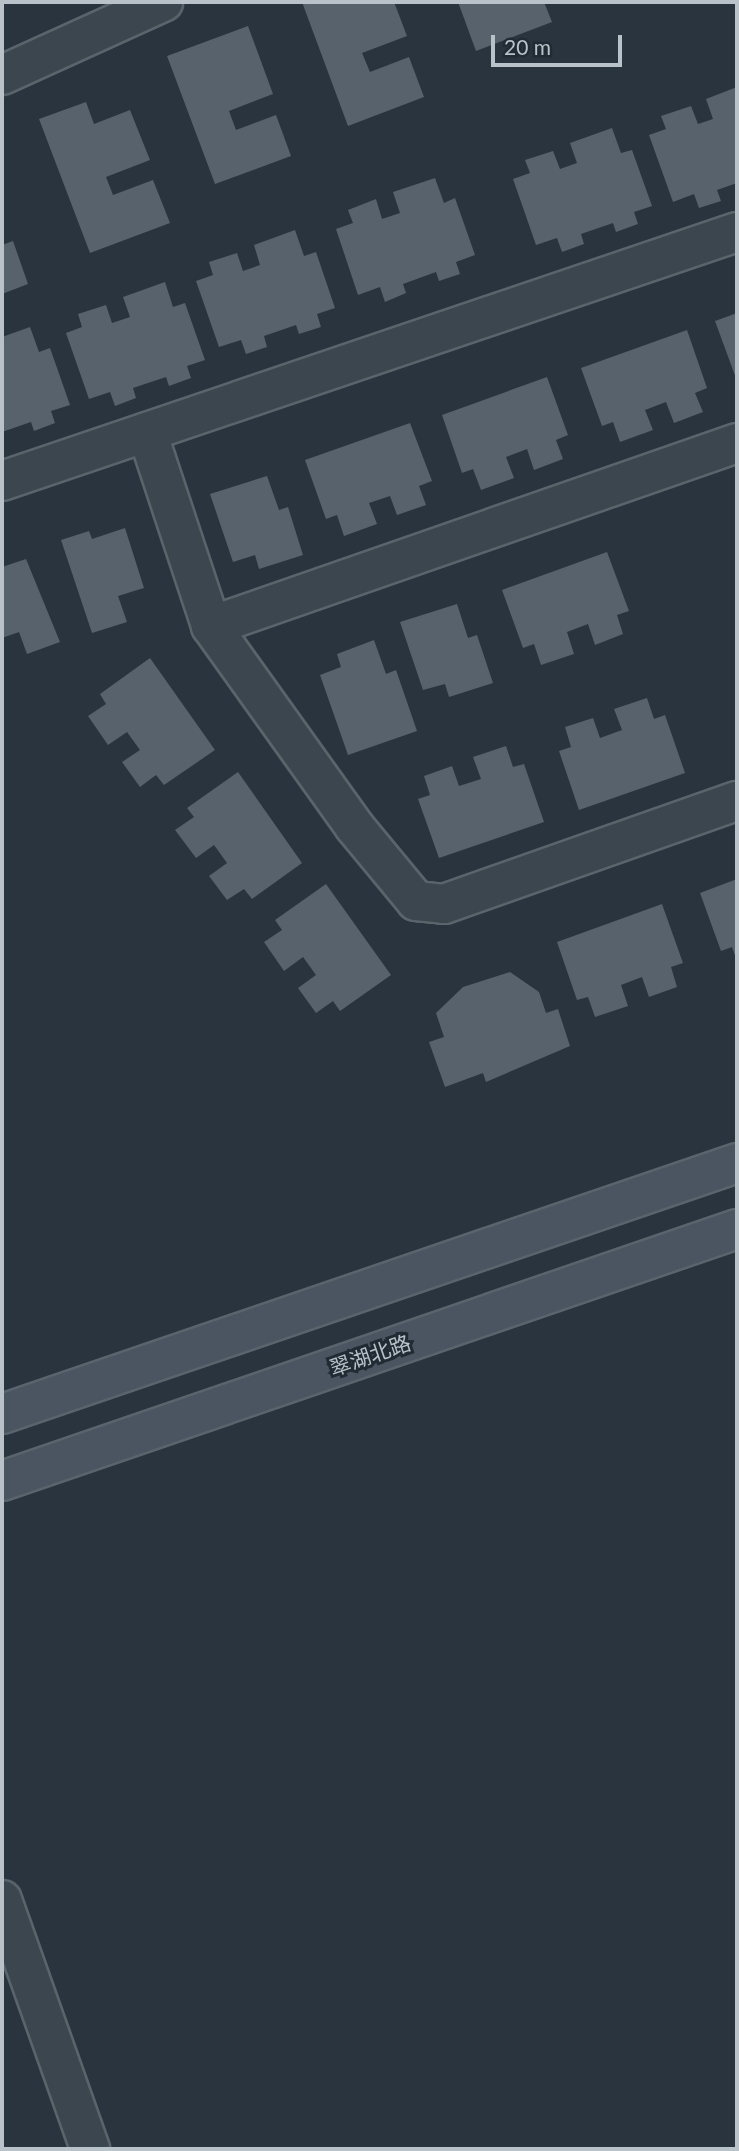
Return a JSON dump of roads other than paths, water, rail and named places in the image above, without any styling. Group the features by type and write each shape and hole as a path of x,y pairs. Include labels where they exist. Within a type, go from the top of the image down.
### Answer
{"street":[{"path":"2,75 163,2"},
{"path":"2,481 737,232"},
{"path":"147,432 211,626 354,826 408,894 424,904 444,904 737,801"},
{"path":"211,626 737,443"},
{"path":"2,1414 737,1163"},
{"name":"翠湖北路","path":"2,1481 737,1229"},
{"path":"2,1900 90,2149"}]}
